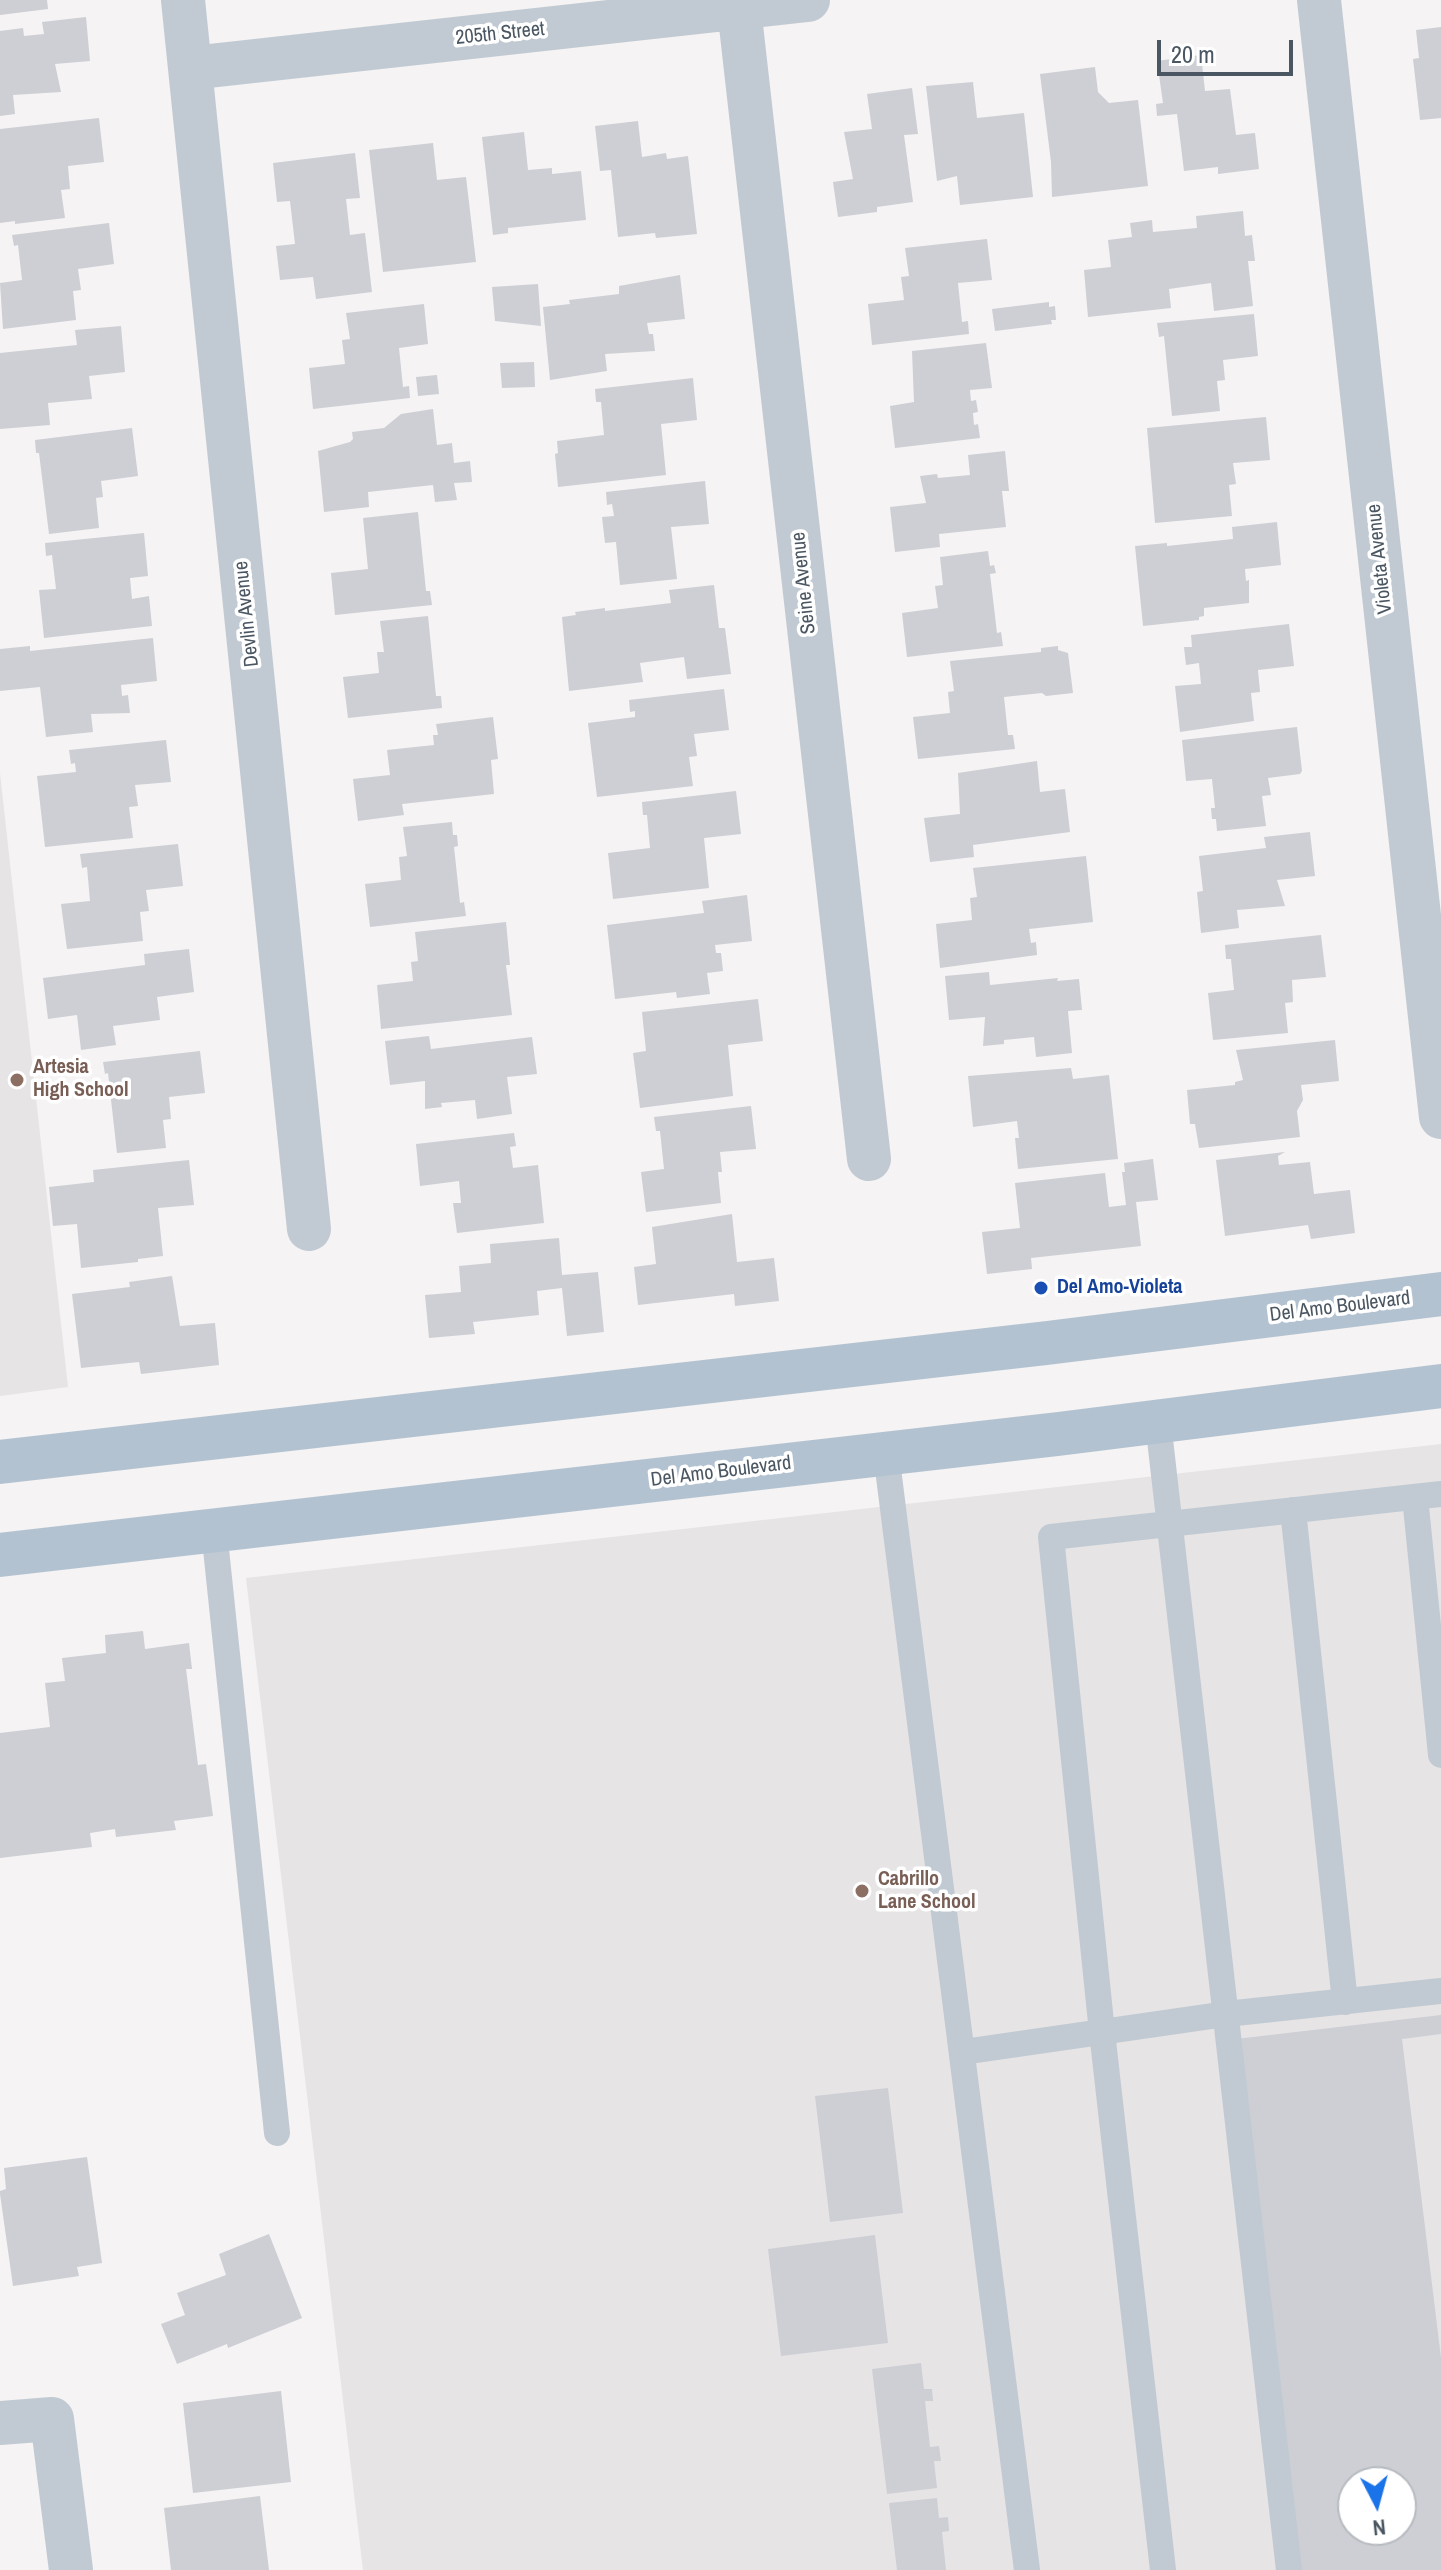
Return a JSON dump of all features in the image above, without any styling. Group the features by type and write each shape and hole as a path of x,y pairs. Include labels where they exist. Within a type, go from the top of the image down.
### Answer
{"main road":[{"name":"Del Amo Boulevard","path":"0,1462 1047,1343 1441,1294"},
{"name":"Del Amo Boulevard","path":"0,1555 1158,1422 1441,1386"}],"street":[{"name":"Devlin Avenue","path":"183,0 309,1229"},
{"name":"205th Street","path":"191,68 808,0"},
{"name":"Violeta Avenue","path":"1319,0 1441,1117"},
{"name":"Seine Avenue","path":"739,8 869,1159"},
{"path":"0,2423 52,2419 71,2570"}],"lane":[{"path":"1158,1422 1289,2570"},
{"path":"886,1453 1027,2570"},
{"path":"1163,2570 1102,2032 1051,1537 1441,1494"},
{"path":"1415,1497 1441,1755"},
{"path":"1293,1510 1345,2002"},
{"path":"214,1530 277,2133"},
{"path":"963,2052 1226,2014 1441,1991"}],"shaded area":[{"name":"Artesia High School","path":"0,773 68,1387 0,1396"},
{"name":"Cabrillo Lane School","path":"1441,1444 1441,2570 363,2570 246,1578"}],"building":[{"path":"0,0 47,0 48,9 0,15"},
{"path":"86,17 90,61 55,64 61,92 13,95 15,114 0,116 0,31 23,28 24,36 44,34 42,22"},
{"path":"1441,27 1441,118 1420,120 1413,59 1419,58 1416,30"},
{"path":"1201,55 1205,91 1230,89 1236,135 1255,133 1259,169 1218,174 1218,167 1184,171 1177,114 1157,116 1156,104 1163,103 1157,61"},
{"path":"1095,67 1098,92 1109,103 1138,100 1148,186 1052,197 1051,162 1040,74"},
{"path":"973,82 977,118 1024,113 1033,197 960,205 957,176 937,181 926,86"},
{"path":"912,88 918,134 904,135 913,202 877,207 877,212 838,217 833,182 853,179 844,132 872,129 867,94"},
{"path":"99,118 104,162 68,166 70,189 61,190 65,218 0,223 0,129"},
{"path":"638,121 642,157 666,153 667,159 688,156 697,234 656,238 655,233 618,237 611,170 600,171 595,126"},
{"path":"524,132 528,170 552,168 552,174 581,171 586,220 508,228 508,233 493,235 482,137"},
{"path":"433,143 437,180 466,177 476,262 383,272 369,150"},
{"path":"355,153 360,198 346,199 350,235 365,233 372,292 316,299 313,277 280,280 276,246 295,244 290,201 277,202 273,163"},
{"path":"1243,211 1245,236 1252,235 1255,261 1248,261 1253,306 1214,311 1211,283 1169,289 1171,308 1088,317 1084,270 1111,267 1108,240 1132,237 1130,223 1152,220 1153,232 1197,228 1196,216"},
{"path":"109,223 114,264 78,269 81,290 73,291 76,320 3,329 0,283 22,280 18,245 14,246 12,235"},
{"path":"987,239 992,280 958,283 962,322 968,321 969,334 872,345 868,304 904,300 901,277 909,276 905,248"},
{"path":"680,275 685,319 647,323 649,334 653,334 655,351 605,354 607,371 550,380 543,307 570,304 569,300 619,294 619,286"},
{"path":"538,284 541,326 495,321 492,287"},
{"path":"1049,302 1049,307 1055,306 1056,320 1051,320 1052,324 995,331 992,309"},
{"path":"424,304 428,344 399,348 403,387 409,386 410,398 313,409 309,368 345,364 342,340 350,339 346,313"},
{"path":"1254,314 1258,356 1223,360 1225,380 1217,381 1220,411 1172,416 1164,336 1159,337 1157,323"},
{"path":"121,326 125,372 89,376 92,399 48,403 50,425 0,429 0,353 77,345 75,330"},
{"path":"986,343 992,388 970,390 971,401 976,400 978,412 973,413 974,425 978,424 980,438 895,448 890,406 914,402 912,351"},
{"path":"534,362 535,387 502,388 500,363"},
{"path":"437,375 439,394 418,396 416,377"},
{"path":"693,378 697,420 661,424 666,475 558,487 557,441 604,435 601,402 596,402 595,389"},
{"path":"433,409 437,445 452,443 454,463 470,461 472,482 454,483 457,500 435,502 433,485 368,492 369,507 324,512 318,451 350,442 352,432 384,428 401,414"},
{"path":"1266,417 1270,460 1233,463 1236,484 1229,485 1232,516 1155,523 1147,428"},
{"path":"132,428 138,476 101,481 103,497 96,498 99,528 49,534 35,440"},
{"path":"1005,451 1009,491 1002,491 1006,527 939,534 940,547 895,552 890,507 926,503 920,476 970,475 968,455"},
{"path":"705,481 709,524 671,527 677,579 620,585 616,542 605,543 602,517 614,516 612,504 607,505 606,492"},
{"path":"418,512 426,591 430,591 432,605 335,615 331,573 368,569 363,518"},
{"path":"1277,522 1281,565 1245,569 1246,581 1249,580 1249,603 1204,608 1204,616 1199,620 1143,626 1135,546 1233,539 1232,527"},
{"path":"144,533 148,576 130,578 132,599 149,596 152,626 44,638 39,590 56,589 52,555 46,556 45,543"},
{"path":"988,551 990,566 994,565 996,573 990,574 997,633 1001,632 1003,646 907,657 902,613 938,608 935,586 943,585 940,557"},
{"path":"714,585 719,628 725,628 731,674 687,679 684,657 640,663 643,682 569,691 562,617 605,608 605,611 671,603 669,590"},
{"path":"428,616 436,696 441,696 442,708 348,718 343,677 379,673 377,652 384,652 380,621"},
{"path":"1289,624 1294,666 1258,670 1260,692 1251,693 1254,721 1180,732 1175,686 1201,684 1199,663 1186,665 1184,647 1192,647 1191,635"},
{"path":"153,638 157,681 121,685 122,696 128,695 130,713 91,714 93,732 46,737 40,687 0,691 0,649 30,646 30,651"},
{"path":"1058,646 1058,650 1068,653 1073,693 1004,697 1008,735 1013,735 1015,749 918,759 913,717 950,713 948,692 954,691 950,661 1041,652 1041,648"},
{"path":"724,689 729,730 694,734 697,756 689,757 693,786 597,797 588,723 635,717 635,711 630,712 629,700"},
{"path":"493,717 498,759 491,760 494,794 402,804 404,815 358,821 353,779 390,775 387,750 434,745 433,735 438,735 436,724"},
{"path":"1297,727 1302,771 1300,774 1268,778 1271,795 1262,796 1266,826 1217,831 1216,819 1212,819 1211,808 1215,808 1212,779 1186,781 1182,740"},
{"path":"166,740 171,782 135,785 138,806 129,807 133,838 45,847 37,776 76,772 69,750"},
{"path":"1037,761 1040,792 1065,789 1070,832 973,845 974,857 930,862 924,818 960,814 958,773"},
{"path":"736,791 741,834 704,838 709,888 613,899 608,853 650,848 647,815 643,815 642,802"},
{"path":"452,822 453,835 457,835 458,846 454,847 460,903 464,902 466,916 370,927 365,884 401,880 399,857 407,856 403,827"},
{"path":"1310,832 1315,876 1277,880 1285,906 1237,910 1239,928 1201,933 1197,892 1203,891 1199,856 1266,848 1264,837"},
{"path":"178,844 183,886 146,890 149,911 140,912 143,941 67,949 61,904 90,901 87,867 82,868 80,854"},
{"path":"1086,856 1093,922 1029,929 1031,943 1036,942 1037,955 940,968 936,924 972,920 970,898 977,897 973,868"},
{"path":"747,895 752,941 715,945 716,953 721,953 723,971 707,973 710,994 677,998 676,992 615,999 607,925 704,913 702,901"},
{"path":"506,922 510,965 506,965 512,1015 381,1029 377,985 413,981 411,962 418,961 415,932"},
{"path":"1321,935 1326,977 1292,980 1293,1002 1285,1003 1288,1033 1213,1040 1208,993 1234,990 1231,959 1226,959 1225,945"},
{"path":"189,949 194,992 157,997 160,1020 113,1026 116,1045 81,1050 77,1015 48,1019 43,978 145,965 144,954"},
{"path":"989,972 990,985 1058,978 1057,981 1079,979 1082,1010 1068,1011 1072,1053 1036,1057 1034,1037 983,1046 985,1017 949,1020 945,976"},
{"path":"758,999 763,1041 728,1045 733,1096 640,1108 633,1053 646,1051 642,1012"},
{"path":"429,1036 431,1049 532,1037 537,1074 507,1077 512,1114 477,1119 475,1100 441,1103 442,1107 425,1109 425,1081 390,1085 385,1041"},
{"path":"1335,1040 1339,1081 1301,1085 1303,1100 1297,1111 1300,1137 1199,1148 1195,1124 1190,1124 1187,1090 1235,1085 1235,1082 1243,1080 1236,1050"},
{"path":"200,1051 205,1093 169,1097 171,1119 163,1120 166,1148 117,1153 108,1073 105,1074 103,1062"},
{"path":"1071,1068 1073,1079 1109,1075 1118,1159 1018,1169 1017,1121 973,1127 968,1076"},
{"path":"751,1106 756,1149 720,1152 721,1203 646,1212 641,1172 664,1169 660,1131 656,1131 654,1117"},
{"path":"514,1133 516,1146 510,1147 513,1168 538,1165 544,1223 457,1233 453,1203 461,1203 459,1181 420,1186 416,1144"},
{"path":"1285,1152 1278,1156 1279,1165 1310,1162 1314,1194 1350,1190 1355,1233 1311,1239 1308,1225 1225,1236 1216,1160"},
{"path":"1153,1159 1158,1200 1136,1202 1141,1246 1031,1258 1032,1269 987,1274 982,1232 1020,1228 1015,1183 1105,1173 1109,1207 1126,1205 1122,1172 1125,1172 1124,1163"},
{"path":"189,1160 194,1205 158,1208 163,1256 81,1268 77,1224 53,1226 49,1187 94,1182 93,1170"},
{"path":"732,1214 737,1262 774,1258 779,1301 735,1306 734,1294 638,1305 634,1267 656,1264 652,1227"},
{"path":"559,1238 562,1275 598,1272 604,1332 567,1336 562,1288 537,1291 539,1315 473,1322 475,1334 429,1338 425,1295 461,1292 459,1266 491,1263 490,1244"},
{"path":"172,1276 180,1326 215,1323 219,1365 141,1374 139,1362 81,1368 72,1294 130,1287 129,1282"},
{"path":"143,1631 145,1649 189,1643 192,1669 186,1669 198,1765 206,1764 213,1816 174,1821 176,1830 116,1837 115,1829 90,1833 92,1847 0,1858 0,1733 50,1727 45,1683 65,1681 62,1658 106,1653 105,1635"},
{"path":"1441,2015 1441,2034 1402,2039 1441,2358 1441,2570 1299,2570 1236,2039"},
{"path":"888,2088 903,2213 830,2222 815,2096"},
{"path":"87,2157 102,2263 77,2267 79,2276 13,2286 0,2194 6,2189 4,2168"},
{"path":"269,2234 302,2318 228,2348 227,2344 177,2364 161,2324 185,2315 177,2293 226,2275 219,2254"},
{"path":"875,2235 888,2343 781,2356 768,2249"},
{"path":"921,2363 924,2389 932,2389 933,2401 925,2401 930,2447 939,2446 941,2461 934,2461 937,2488 887,2494 872,2369"},
{"path":"281,2391 291,2482 193,2493 183,2403"},
{"path":"260,2496 269,2570 171,2570 164,2508"},
{"path":"937,2498 939,2518 948,2517 949,2531 942,2532 946,2570 897,2570 889,2503"}],"place":[{"name":"Artesia High School","path":"17,1080"},
{"name":"Del Amo-Violeta","path":"1041,1288"},
{"name":"Cabrillo Lane School","path":"862,1891"}]}
